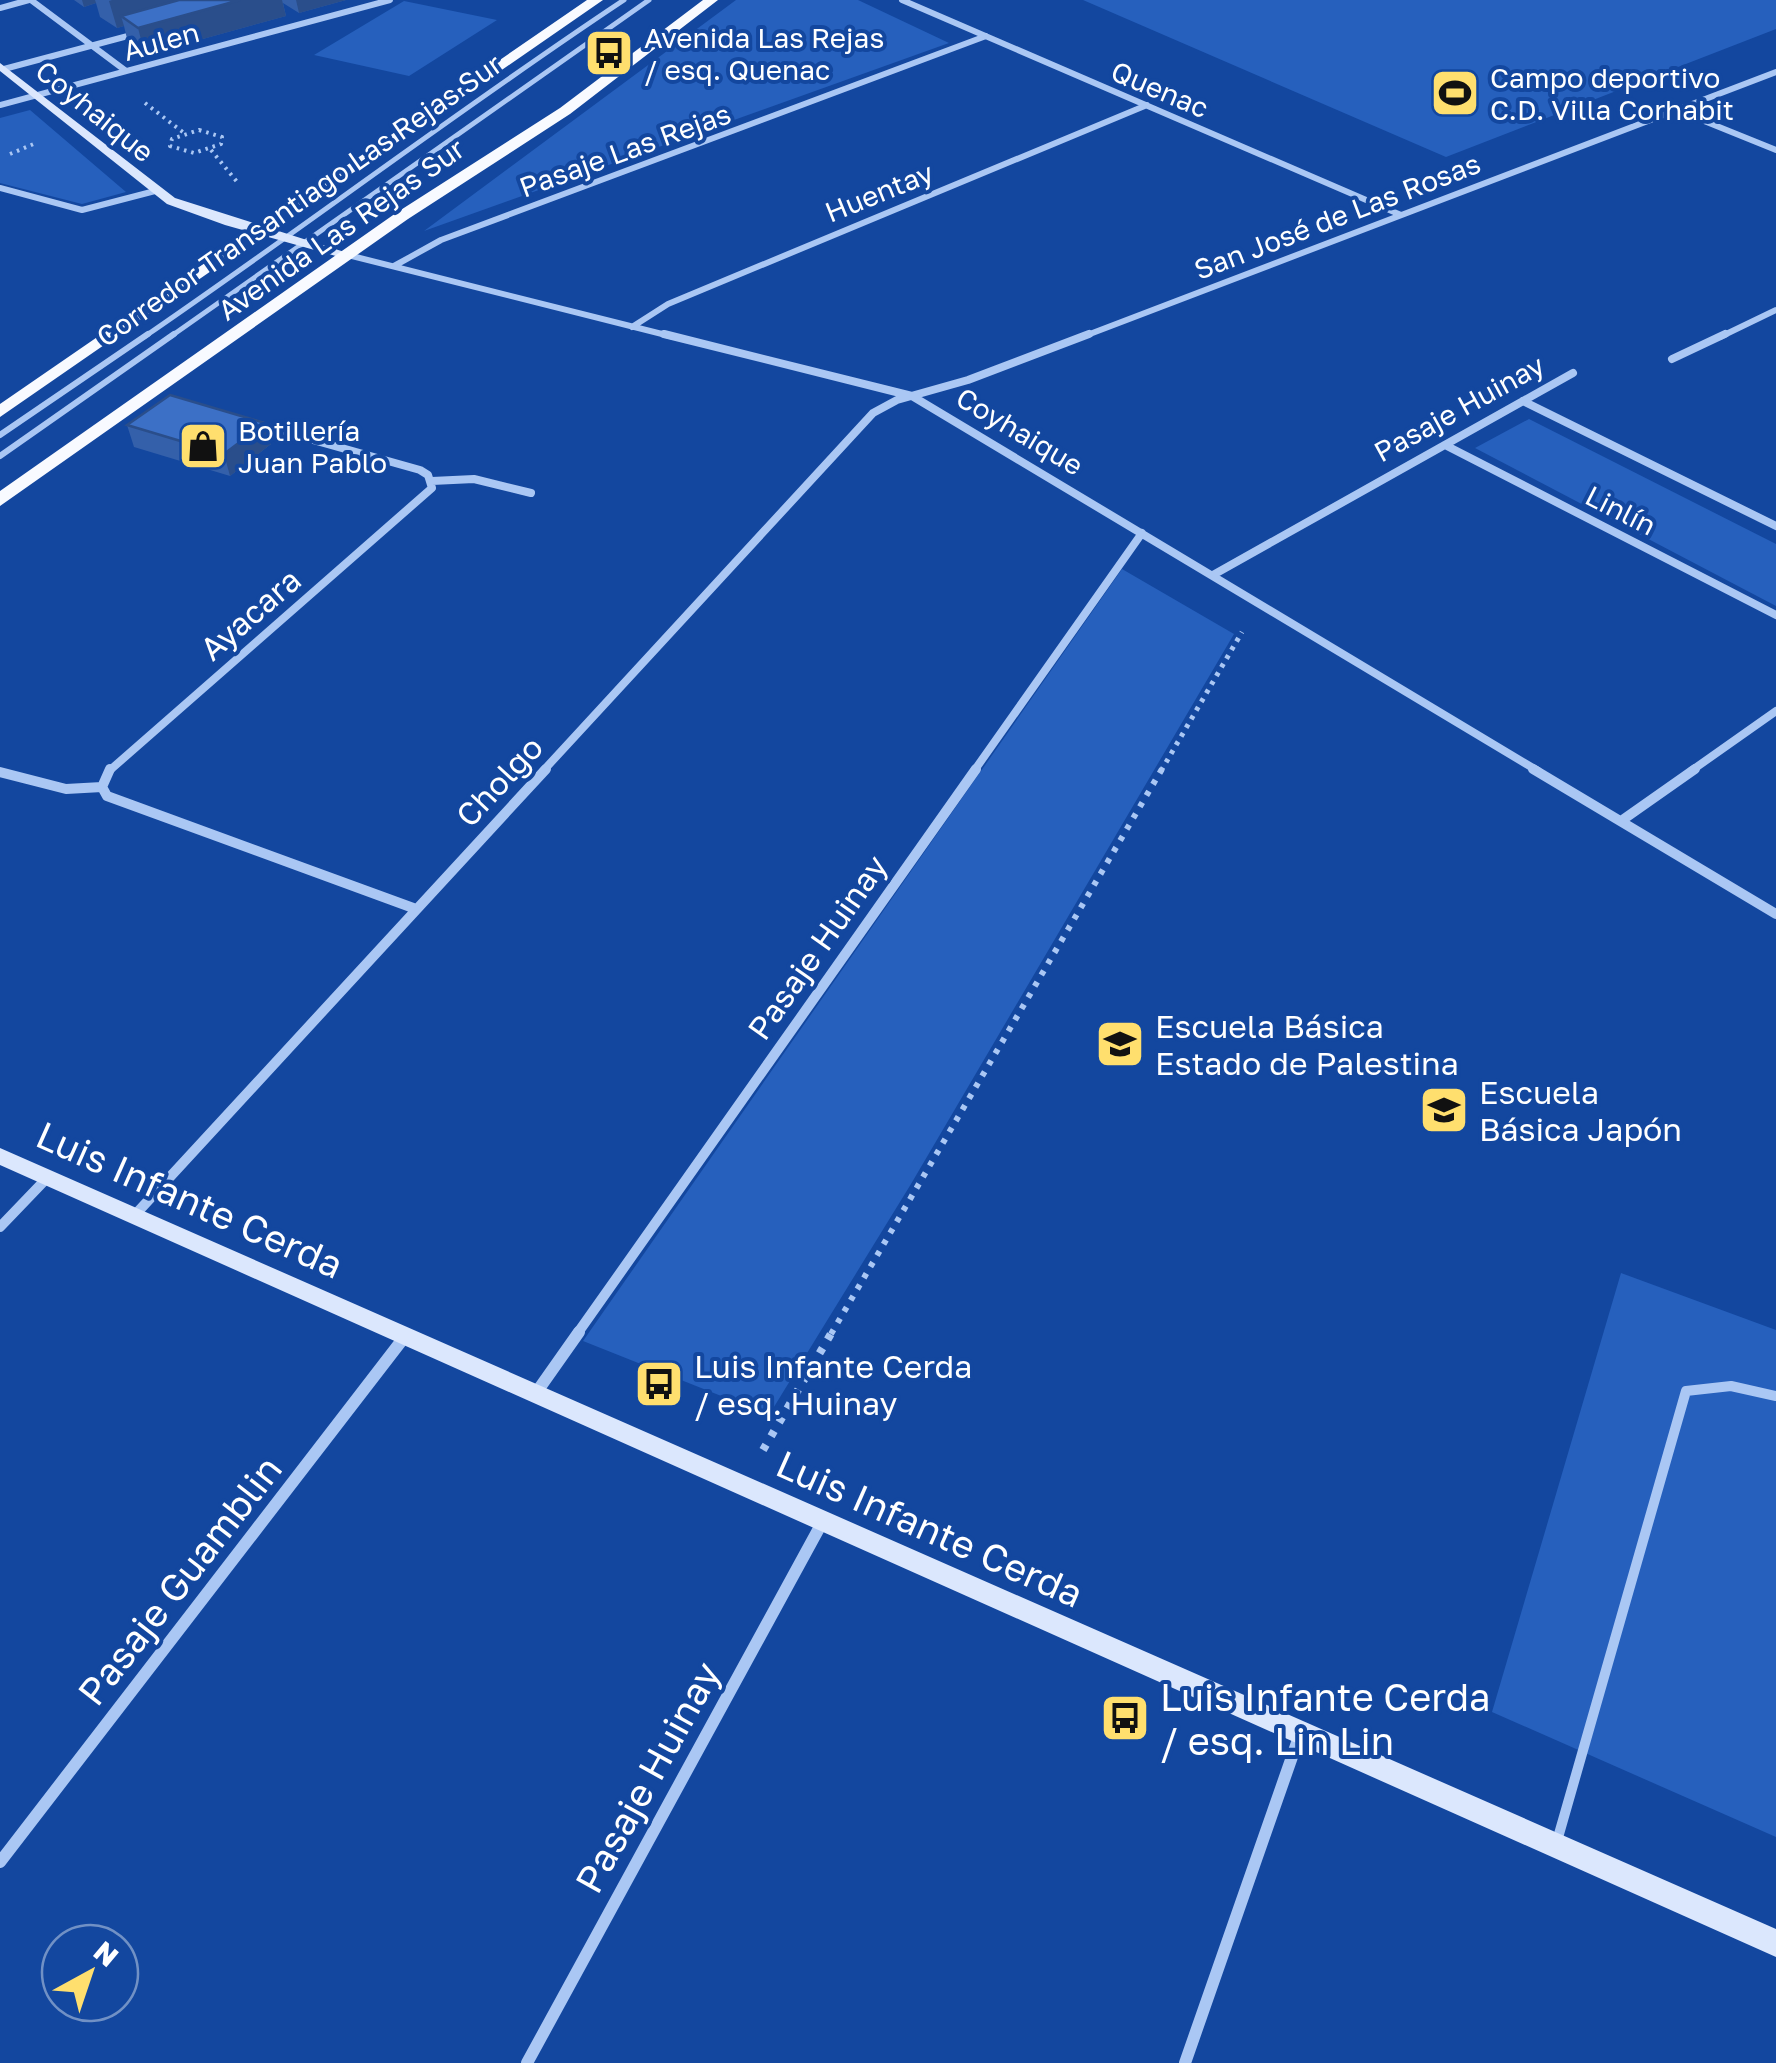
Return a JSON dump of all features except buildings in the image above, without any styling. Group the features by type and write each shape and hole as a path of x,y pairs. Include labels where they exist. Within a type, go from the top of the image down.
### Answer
{"main road":[{"name":"Avenida Las Rejas Sur","path":"0,412 596,0"},
{"name":"Avenida Las Rejas Sur","path":"0,500 159,397 348,255 565,112 711,0"}],"street":[{"path":"0,8 30,0 126,71"},
{"name":"Aulen","path":"0,105 390,0"},
{"name":"Quenac","path":"902,0 1402,215"},
{"name":"Coyhaique","path":"2,67 152,29"},
{"name":"Pasaje Las Rejas","path":"394,266 440,240 986,36"},
{"name":"Coyhaique","path":"2,67 155,191 192,210 304,244 912,396 1776,914"},
{"name":"San José de Las Rosas","path":"912,396 968,380 1776,72"},
{"name":"Huentay","path":"632,327 668,304 1147,106"},
{"path":"1677,110 1776,150"},
{"name":"Coyhaique","path":"0,188 82,210 155,191"},
{"path":"1672,359 1776,310"},
{"path":"1760,318 1776,324"},
{"name":"Pasaje Huinay","path":"1213,576 1573,373"},
{"name":"Cholgo","path":"134,1216 864,421 884,406 912,396"},
{"name":"Linlín","path":"1523,401 1776,526"},
{"path":"240,420 420,470 432,481 474,480 531,493"},
{"name":"Linlín","path":"1445,445 1776,615"},
{"name":"Ayacara","path":"102,787 111,767 427,494 432,481"},
{"name":"Pasaje Huinay","path":"536,1394 1142,533"},
{"path":"1621,821 1776,711"},
{"path":"0,772 54,787 102,787 107,796 118,802 416,910"},
{"name":"Luis Infante Cerda","path":"0,1156 1776,1943"},
{"path":"0,1227 48,1176"},
{"name":"Pasaje Guamblin","path":"0,1862 406,1336"},
{"name":"Pasaje Huinay","path":"527,2063 824,1521"},
{"path":"1185,2063 1300,1733"}],"lane":[{"name":"Corredor Transantiago Las Rejas Sur","path":"0,436 286,239 498,83 624,0"},
{"name":"Corredor Transantiago Las Rejas Sur","path":"0,456 649,0"},
{"path":"1556,1846 1686,1392 1715,1383 1744,1384 1776,1396"}],"path":[{"path":"200,130 222,137 221,144 194,153 170,146 172,139 200,130"},
{"path":"0,158 50,136"},
{"path":"742,1485 1259,604"}],"shaded area":[{"path":"736,0 858,0 949,43 424,231"},
{"name":"Campo deportivo C.D. Villa Corhabit","path":"1083,0 1776,0 1776,29 1446,157"},
{"path":"404,1 497,20 409,76 314,55"},
{"path":"30,110 126,192 82,204 0,183 0,118"},
{"path":"1529,419 1776,544 1776,606 1475,448"},
{"path":"1122,569 1234,634 911,1184 769,1415 583,1341"},
{"path":"1621,1273 1776,1330 1776,1837 1492,1712"}],"place":[{"name":"Avenida Las Rejas / esq. Quenac","path":"609,53"},
{"name":"Campo deportivo C.D. Villa Corhabit","path":"1455,93"},
{"name":"Botillería Juan Pablo","path":"203,446"},
{"name":"Escuela Básica Estado de Palestina","path":"1120,1044"},
{"name":"Escuela Básica Japón","path":"1444,1110"},
{"name":"Luis Infante Cerda / esq. Huinay","path":"659,1384"},
{"name":"Luis Infante Cerda / esq. Lin Lin","path":"1125,1718"}]}
